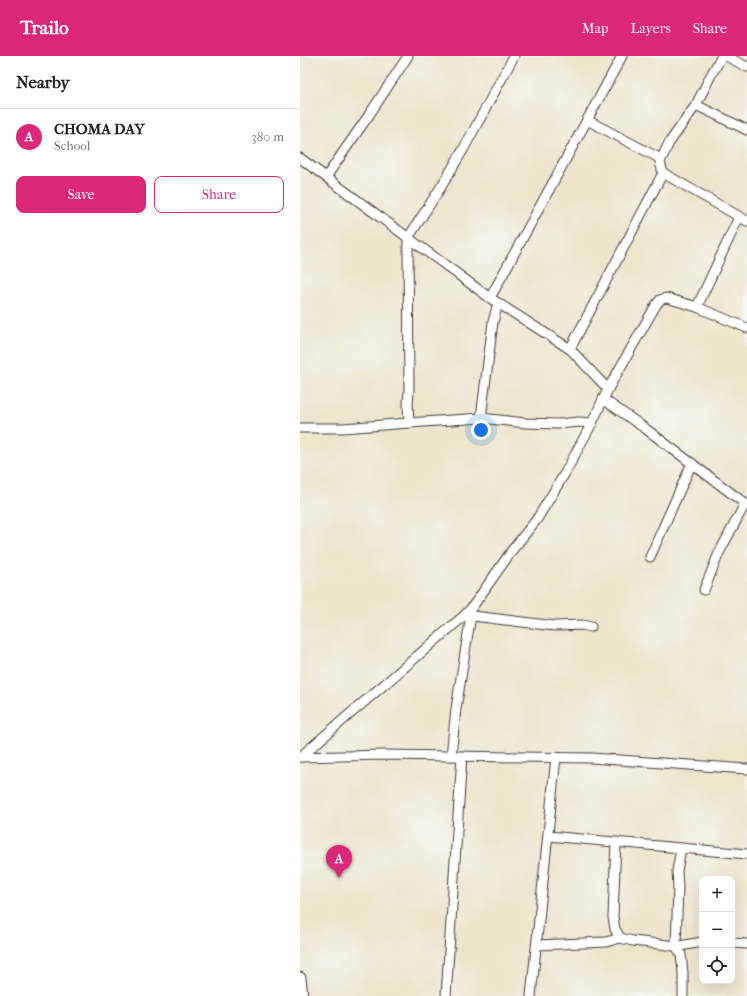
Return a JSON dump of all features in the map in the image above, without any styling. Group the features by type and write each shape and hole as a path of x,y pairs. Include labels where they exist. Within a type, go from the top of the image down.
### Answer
{"street":[{"path":"326,177 408,56"},
{"path":"409,423 408,238 442,187 514,56"},
{"path":"481,418 493,322 494,300 587,120 622,56"},
{"path":"697,307 743,219 663,172 660,162 669,143 696,105 722,56"},
{"path":"726,56 747,67"},
{"path":"696,105 747,130"},
{"path":"587,120 661,159"},
{"path":"300,158 494,300 570,349 608,389"},
{"path":"570,349 663,172"},
{"path":"301,757 468,615 513,548 537,519 565,473 592,424 608,389 660,300 666,298 697,307 747,328"},
{"path":"603,399 646,428 746,505 719,553 704,590"},
{"path":"300,428 343,428 481,418 526,423 558,424 579,422 592,424"},
{"path":"650,557 692,463"},
{"path":"468,615 555,626 582,625 591,627"},
{"path":"451,756 468,615"},
{"path":"301,757 385,755 556,757 747,769"},
{"path":"446,996 462,756"},
{"path":"531,996 556,757"},
{"path":"548,836 747,854"},
{"path":"616,842 613,917 615,929 620,938"},
{"path":"682,848 676,871 678,886 676,946 681,954 683,996"},
{"path":"537,944 606,942 620,938 676,946 699,943"},
{"path":"735,943 747,944"},
{"path":"300,978 302,996"}],"place":[{"name":"CHOMA DAY","path":"339,878"}]}
